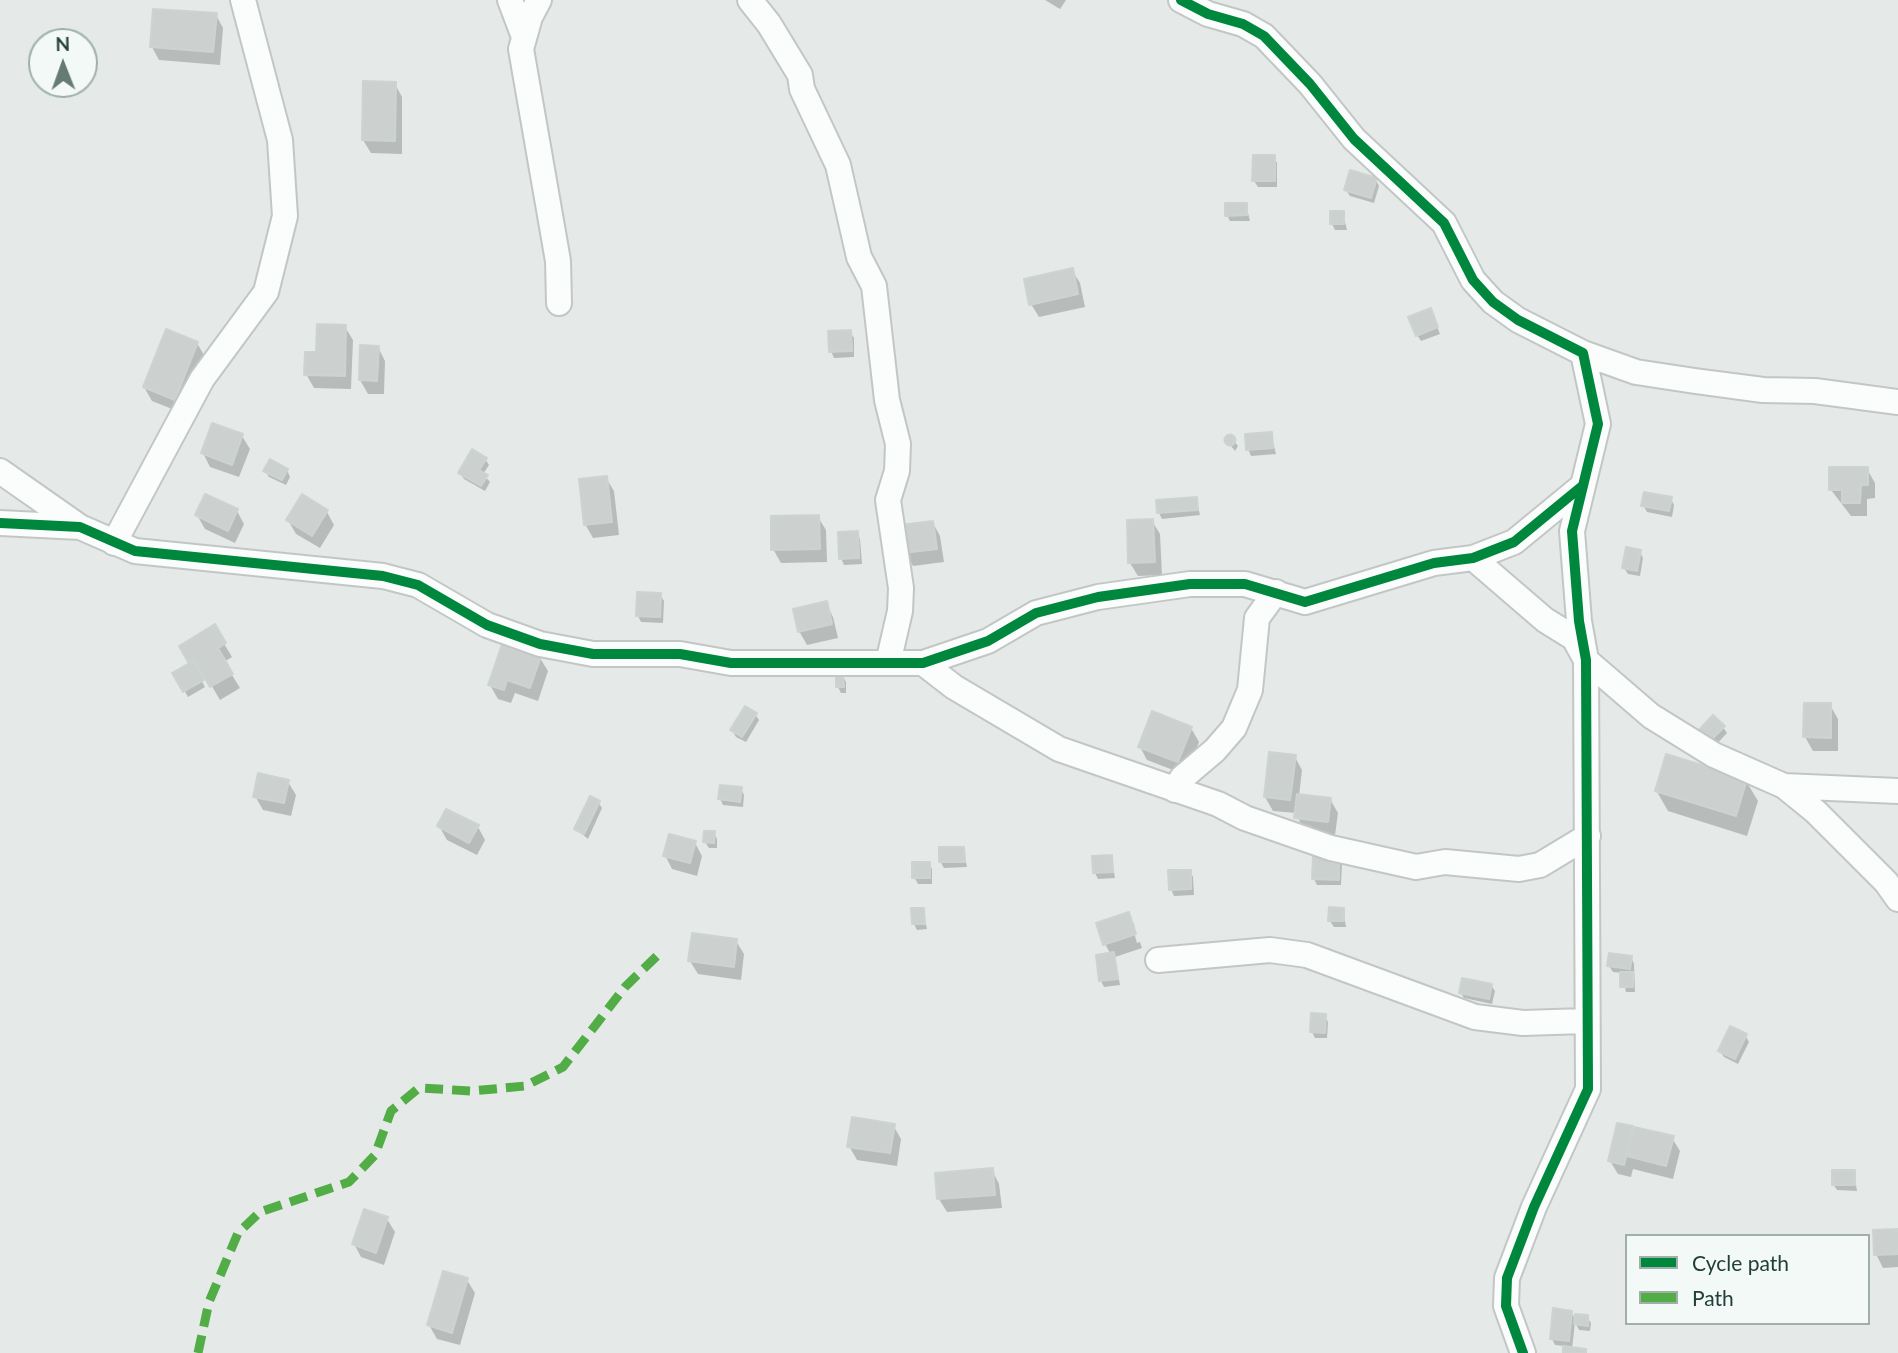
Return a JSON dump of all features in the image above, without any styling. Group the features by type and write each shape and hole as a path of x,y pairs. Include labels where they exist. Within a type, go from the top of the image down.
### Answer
{"street":[{"path":"114,543 202,379 266,292 285,216 280,140 243,0"},
{"path":"510,0 524,37"},
{"path":"540,0 521,49 558,261 559,303"},
{"path":"750,0 769,24 800,75 802,89 838,165 859,257 873,286 887,400 898,444 897,471 888,500 901,588 900,611 888,663"},
{"path":"1181,0 1208,14 1243,24 1264,36 1310,84 1354,139 1444,223 1473,280 1493,302 1518,320 1583,353 1636,372 1763,390 1815,391 1898,402"},
{"path":"1523,1353 1506,1306 1507,1278 1534,1207 1588,1089 1585,1021 1588,836 1586,660 1579,621 1572,531 1598,424 1583,353"},
{"path":"0,471 80,527 135,551 383,576 418,585 487,625 540,644 593,654 680,654 731,663 923,663 988,641 1036,613 1086,600 1190,584 1245,584 1306,602 1434,563 1474,558 1514,542 1581,487"},
{"path":"0,523 80,527"},
{"path":"1474,558 1545,620 1574,638 1586,660 1676,733 1714,755 1784,786 1816,812 1886,882 1898,899"},
{"path":"1175,790 1182,778 1215,750 1234,728 1250,690 1257,618 1276,592"},
{"path":"923,663 954,687 1059,749 1331,848 1416,867 1444,862 1519,869 1540,865 1588,836"},
{"path":"1784,786 1898,791"},
{"path":"1158,960 1270,950 1307,955 1475,1017 1523,1023 1585,1021"}],"building":[{"path":"153,9 217,13 213,52 150,47"},
{"path":"363,81 396,82 395,141 362,140"},
{"path":"1253,155 1275,155 1275,181 1252,181"},
{"path":"1350,170 1377,178 1371,198 1344,190"},
{"path":"1225,203 1247,203 1247,215 1225,216"},
{"path":"1330,211 1344,211 1344,224 1330,224"},
{"path":"1073,268 1078,294 1029,305 1024,279"},
{"path":"1431,308 1438,327 1416,336 1408,317"},
{"path":"317,324 346,325 345,376 304,375 305,352 316,352"},
{"path":"166,329 198,342 175,400 143,387"},
{"path":"851,330 852,351 829,352 828,331"},
{"path":"360,345 379,346 377,381 359,380"},
{"path":"212,423 243,434 232,465 201,453"},
{"path":"1272,432 1273,448 1246,450 1245,434"},
{"path":"1230,434 1236,440 1230,446 1224,440"},
{"path":"472,449 487,458 479,470 488,475 481,486 458,473"},
{"path":"270,459 288,469 282,480 263,471"},
{"path":"1829,467 1868,467 1868,485 1861,485 1860,503 1842,503 1842,490 1829,490"},
{"path":"607,476 612,522 584,525 579,479"},
{"path":"1644,492 1672,497 1669,511 1641,506"},
{"path":"205,494 238,509 228,531 195,515"},
{"path":"302,494 328,510 312,536 286,520"},
{"path":"1197,497 1198,510 1157,513 1156,500"},
{"path":"819,515 820,549 771,550 771,516"},
{"path":"1153,519 1155,562 1128,563 1127,520"},
{"path":"933,521 937,549 903,553 900,525"},
{"path":"858,531 859,558 839,559 838,532"},
{"path":"1626,547 1641,550 1637,571 1622,568"},
{"path":"637,592 661,593 660,617 636,616"},
{"path":"827,601 832,624 798,632 793,609"},
{"path":"215,624 226,643 218,648 233,674 210,687 194,659 188,662 179,646"},
{"path":"505,636 541,656 530,688 507,680 504,690 488,685"},
{"path":"193,661 204,680 183,692 172,673"},
{"path":"836,674 843,674 844,687 836,687"},
{"path":"1804,703 1831,703 1831,738 1803,737"},
{"path":"745,706 757,713 742,737 730,730"},
{"path":"1152,711 1192,727 1178,762 1138,747"},
{"path":"1713,715 1725,726 1707,744 1696,733"},
{"path":"1269,752 1296,755 1290,800 1264,797"},
{"path":"1666,754 1747,779 1736,816 1655,791"},
{"path":"258,773 289,780 284,803 253,797"},
{"path":"720,785 742,787 740,802 718,799"},
{"path":"1297,794 1331,798 1328,822 1294,818"},
{"path":"590,796 600,801 584,834 574,829"},
{"path":"446,809 479,825 469,843 437,826"},
{"path":"704,831 715,831 714,843 703,842"},
{"path":"669,834 696,841 690,863 663,856"},
{"path":"939,847 964,847 965,862 939,862"},
{"path":"1112,855 1113,872 1093,873 1092,856"},
{"path":"1313,856 1339,856 1339,880 1312,879"},
{"path":"912,862 930,862 930,878 912,878"},
{"path":"1168,870 1191,870 1191,889 1169,890"},
{"path":"1329,907 1344,908 1344,921 1328,921"},
{"path":"911,908 924,908 925,924 912,924"},
{"path":"1129,912 1136,934 1103,945 1096,923"},
{"path":"692,933 737,939 734,967 688,961"},
{"path":"1114,952 1118,979 1099,981 1096,955"},
{"path":"1609,953 1632,956 1630,969 1607,966"},
{"path":"1620,972 1633,972 1633,987 1620,987"},
{"path":"1462,978 1492,984 1489,999 1459,993"},
{"path":"1311,1013 1326,1014 1325,1033 1310,1032"},
{"path":"1730,1026 1747,1034 1735,1059 1718,1051"},
{"path":"852,1117 895,1124 890,1153 847,1147"},
{"path":"1617,1123 1633,1126 1624,1165 1608,1161"},
{"path":"1634,1127 1674,1136 1666,1166 1627,1156"},
{"path":"993,1168 995,1195 937,1199 935,1173"},
{"path":"1832,1170 1855,1170 1855,1185 1832,1185"},
{"path":"364,1209 388,1217 376,1253 352,1244"},
{"path":"1898,1229 1898,1254 1874,1255 1873,1230"},
{"path":"443,1271 468,1278 452,1333 427,1325"},
{"path":"1553,1308 1572,1311 1569,1341 1550,1339"},
{"path":"1575,1314 1588,1315 1588,1326 1574,1324"},
{"path":"1563,1346 1586,1349 1586,1353 1563,1353"}],"marked path":[{"path":"198,1353 209,1302 238,1233 260,1212 349,1182 375,1155 391,1111 419,1088 472,1091 525,1086 563,1067 625,987 661,952"}],"cycle path":[{"path":"1181,0 1208,14 1243,24 1264,36 1310,84 1354,139 1444,223 1473,280 1493,302 1518,320 1583,353 1598,424 1572,531 1579,621 1586,660 1588,1089 1534,1207 1507,1278 1506,1306 1523,1353"},
{"path":"0,523 80,527 135,551 383,576 418,585 487,625 540,644 593,654 680,654 731,663 923,663 988,641 1036,613 1098,597 1190,584 1245,584 1305,602 1434,563 1473,558 1514,542 1581,487"}]}
